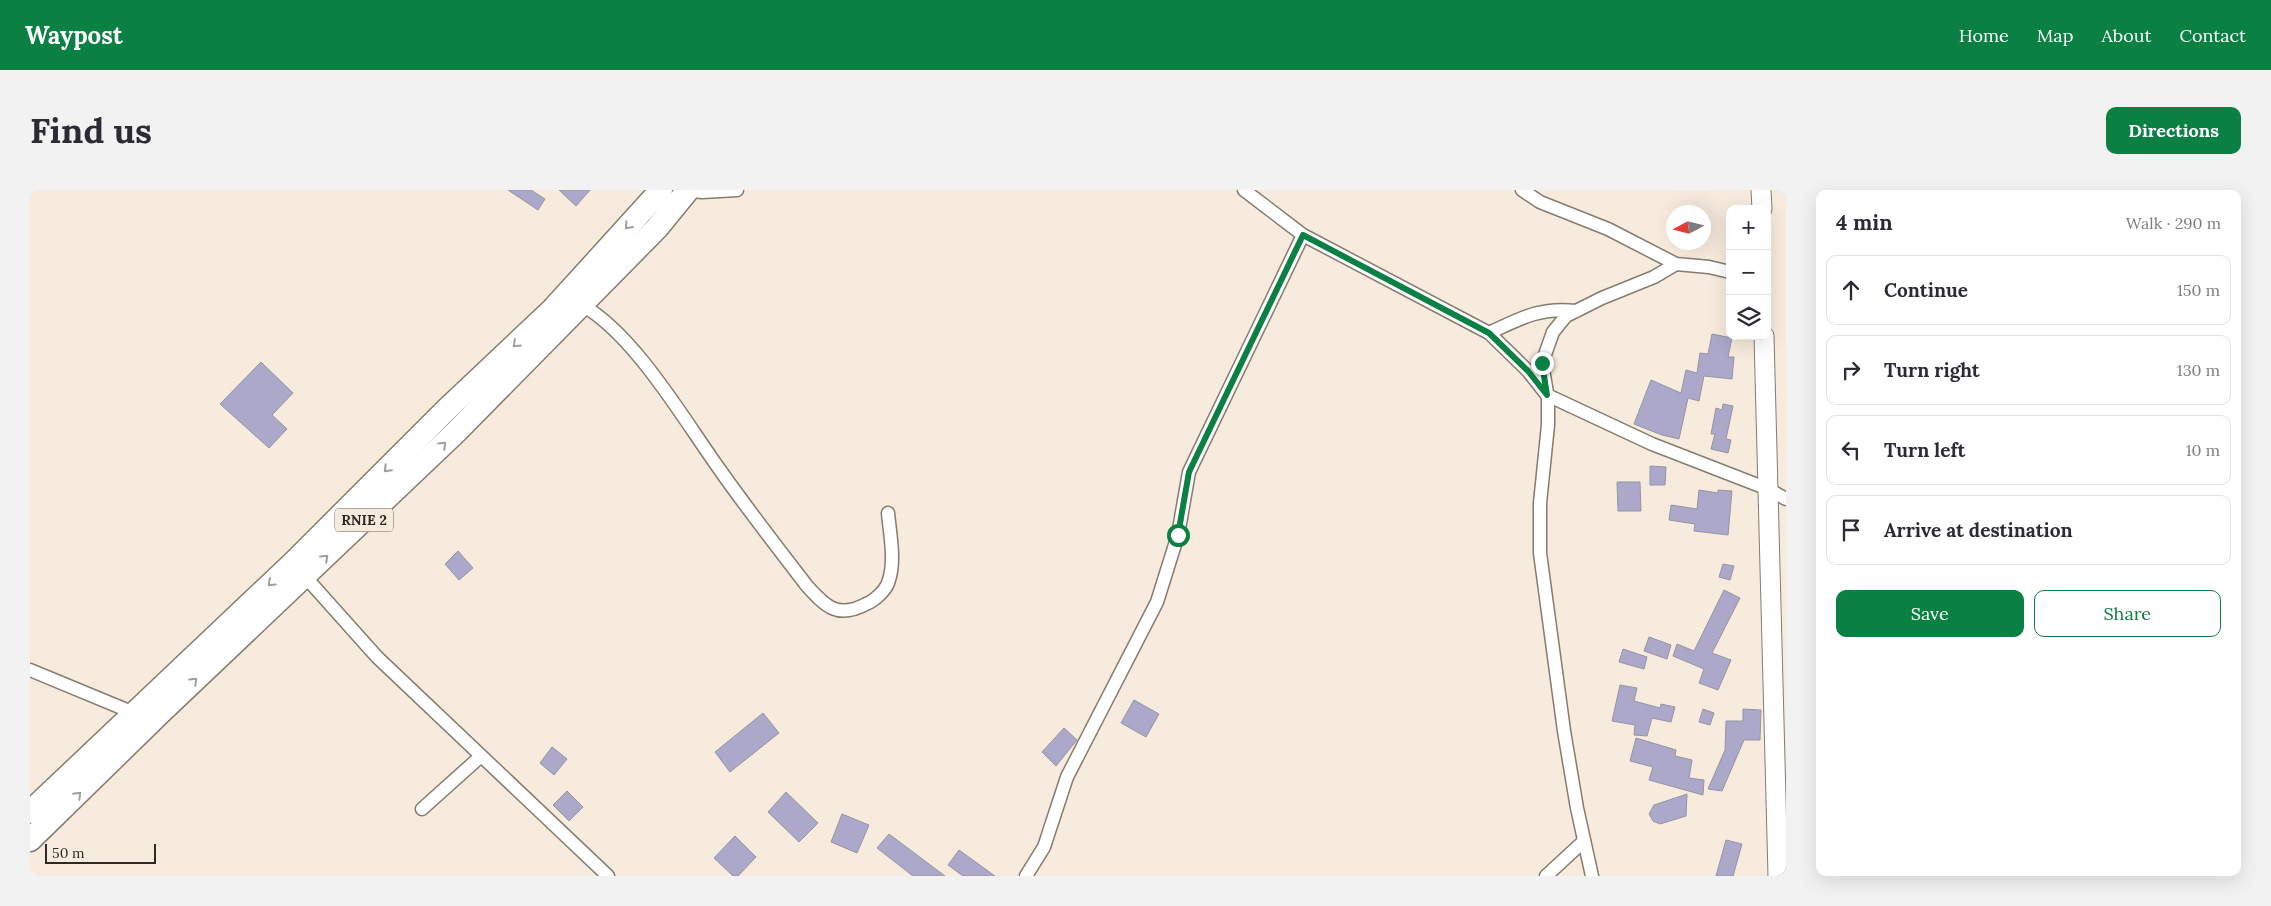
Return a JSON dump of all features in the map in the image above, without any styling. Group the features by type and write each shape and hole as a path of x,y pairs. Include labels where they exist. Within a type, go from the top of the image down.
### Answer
{"highway":[{"name":"RNIE 2","path":"42,811 159,714 299,570 446,410 553,309 661,190"},
{"name":"RNIE 2","path":"30,840 42,811 134,713 456,432 657,228 688,190"}],"main road":[{"path":"1761,190 1762,205"},
{"path":"1764,340 1778,876"}],"street":[{"path":"688,190 702,192 737,190"},
{"path":"1244,190 1303,235 1489,333 1528,371 1547,395 1652,444 1768,489 1786,499"},
{"path":"1522,190 1540,202 1608,229 1676,264 1709,266 1726,271"},
{"path":"1026,876 1044,847 1067,777 1157,602 1178,535 1189,472 1303,235"},
{"path":"1592,876 1564,731 1540,553 1540,503 1548,425 1547,395 1542,363 1546,347 1553,332 1566,316 1654,277 1676,264"},
{"path":"582,305 600,315 642,361 723,475 807,586 819,600 831,608 843,612 854,610 872,601 887,585 891,557 888,513"},
{"path":"1489,333 1541,311 1556,309 1576,311"},
{"path":"299,570 377,658 608,876"},
{"path":"30,670 134,713"},
{"path":"422,809 480,757"},
{"path":"1546,876 1584,841"}],"building":[{"path":"508,190 531,190 545,199 538,210"},
{"path":"559,190 590,190 576,206"},
{"path":"1712,334 1726,337 1726,340 1732,340 1728,357 1734,357 1732,379 1704,376 1699,401 1688,398 1679,439 1662,435 1634,424 1651,380 1681,393 1686,370 1697,373 1700,353 1708,354"},
{"path":"261,362 293,393 272,415 287,429 269,448 220,404"},
{"path":"1723,404 1733,406 1726,439 1731,440 1728,453 1711,449 1715,434 1711,434 1716,408 1722,410"},
{"path":"1650,466 1666,467 1665,485 1650,485"},
{"path":"1617,482 1640,482 1641,511 1618,511"},
{"path":"1699,490 1718,493 1718,490 1732,491 1728,535 1694,531 1695,524 1669,520 1671,505 1697,509"},
{"path":"458,551 473,568 459,580 445,564"},
{"path":"1723,564 1734,566 1730,580 1719,577"},
{"path":"1724,590 1740,598 1712,653 1731,660 1718,690 1699,683 1704,669 1673,656 1677,644 1694,651"},
{"path":"1649,637 1671,645 1667,659 1644,651"},
{"path":"1623,649 1647,657 1644,669 1619,662"},
{"path":"1620,685 1637,688 1634,701 1660,708 1661,704 1675,707 1671,722 1652,718 1647,736 1634,735 1635,725 1612,721"},
{"path":"1134,700 1159,714 1146,737 1121,723"},
{"path":"1703,709 1714,713 1710,725 1699,722"},
{"path":"1743,709 1761,710 1760,740 1744,740 1722,791 1708,789 1725,750 1726,721 1743,721"},
{"path":"763,713 779,733 730,772 715,752"},
{"path":"1064,728 1077,740 1056,766 1042,752"},
{"path":"1636,738 1676,750 1675,756 1692,760 1689,778 1704,780 1703,795 1649,780 1653,767 1630,761"},
{"path":"552,747 567,759 554,775 540,763"},
{"path":"567,791 583,807 569,821 553,805"},
{"path":"786,792 818,823 799,842 768,812"},
{"path":"1687,794 1686,816 1660,824 1653,821 1649,814 1654,805"},
{"path":"842,814 869,825 857,853 831,842"},
{"path":"889,834 945,876 913,876 877,848"},
{"path":"735,836 756,857 738,876 733,876 714,858"},
{"path":"1726,840 1742,844 1733,876 1716,876"},
{"path":"959,850 995,876 963,876 948,865"}],"route":[{"path":"1178,535 1189,472 1254,338 1288,262 1303,235 1489,333 1528,371 1547,395 1542,363"}]}
